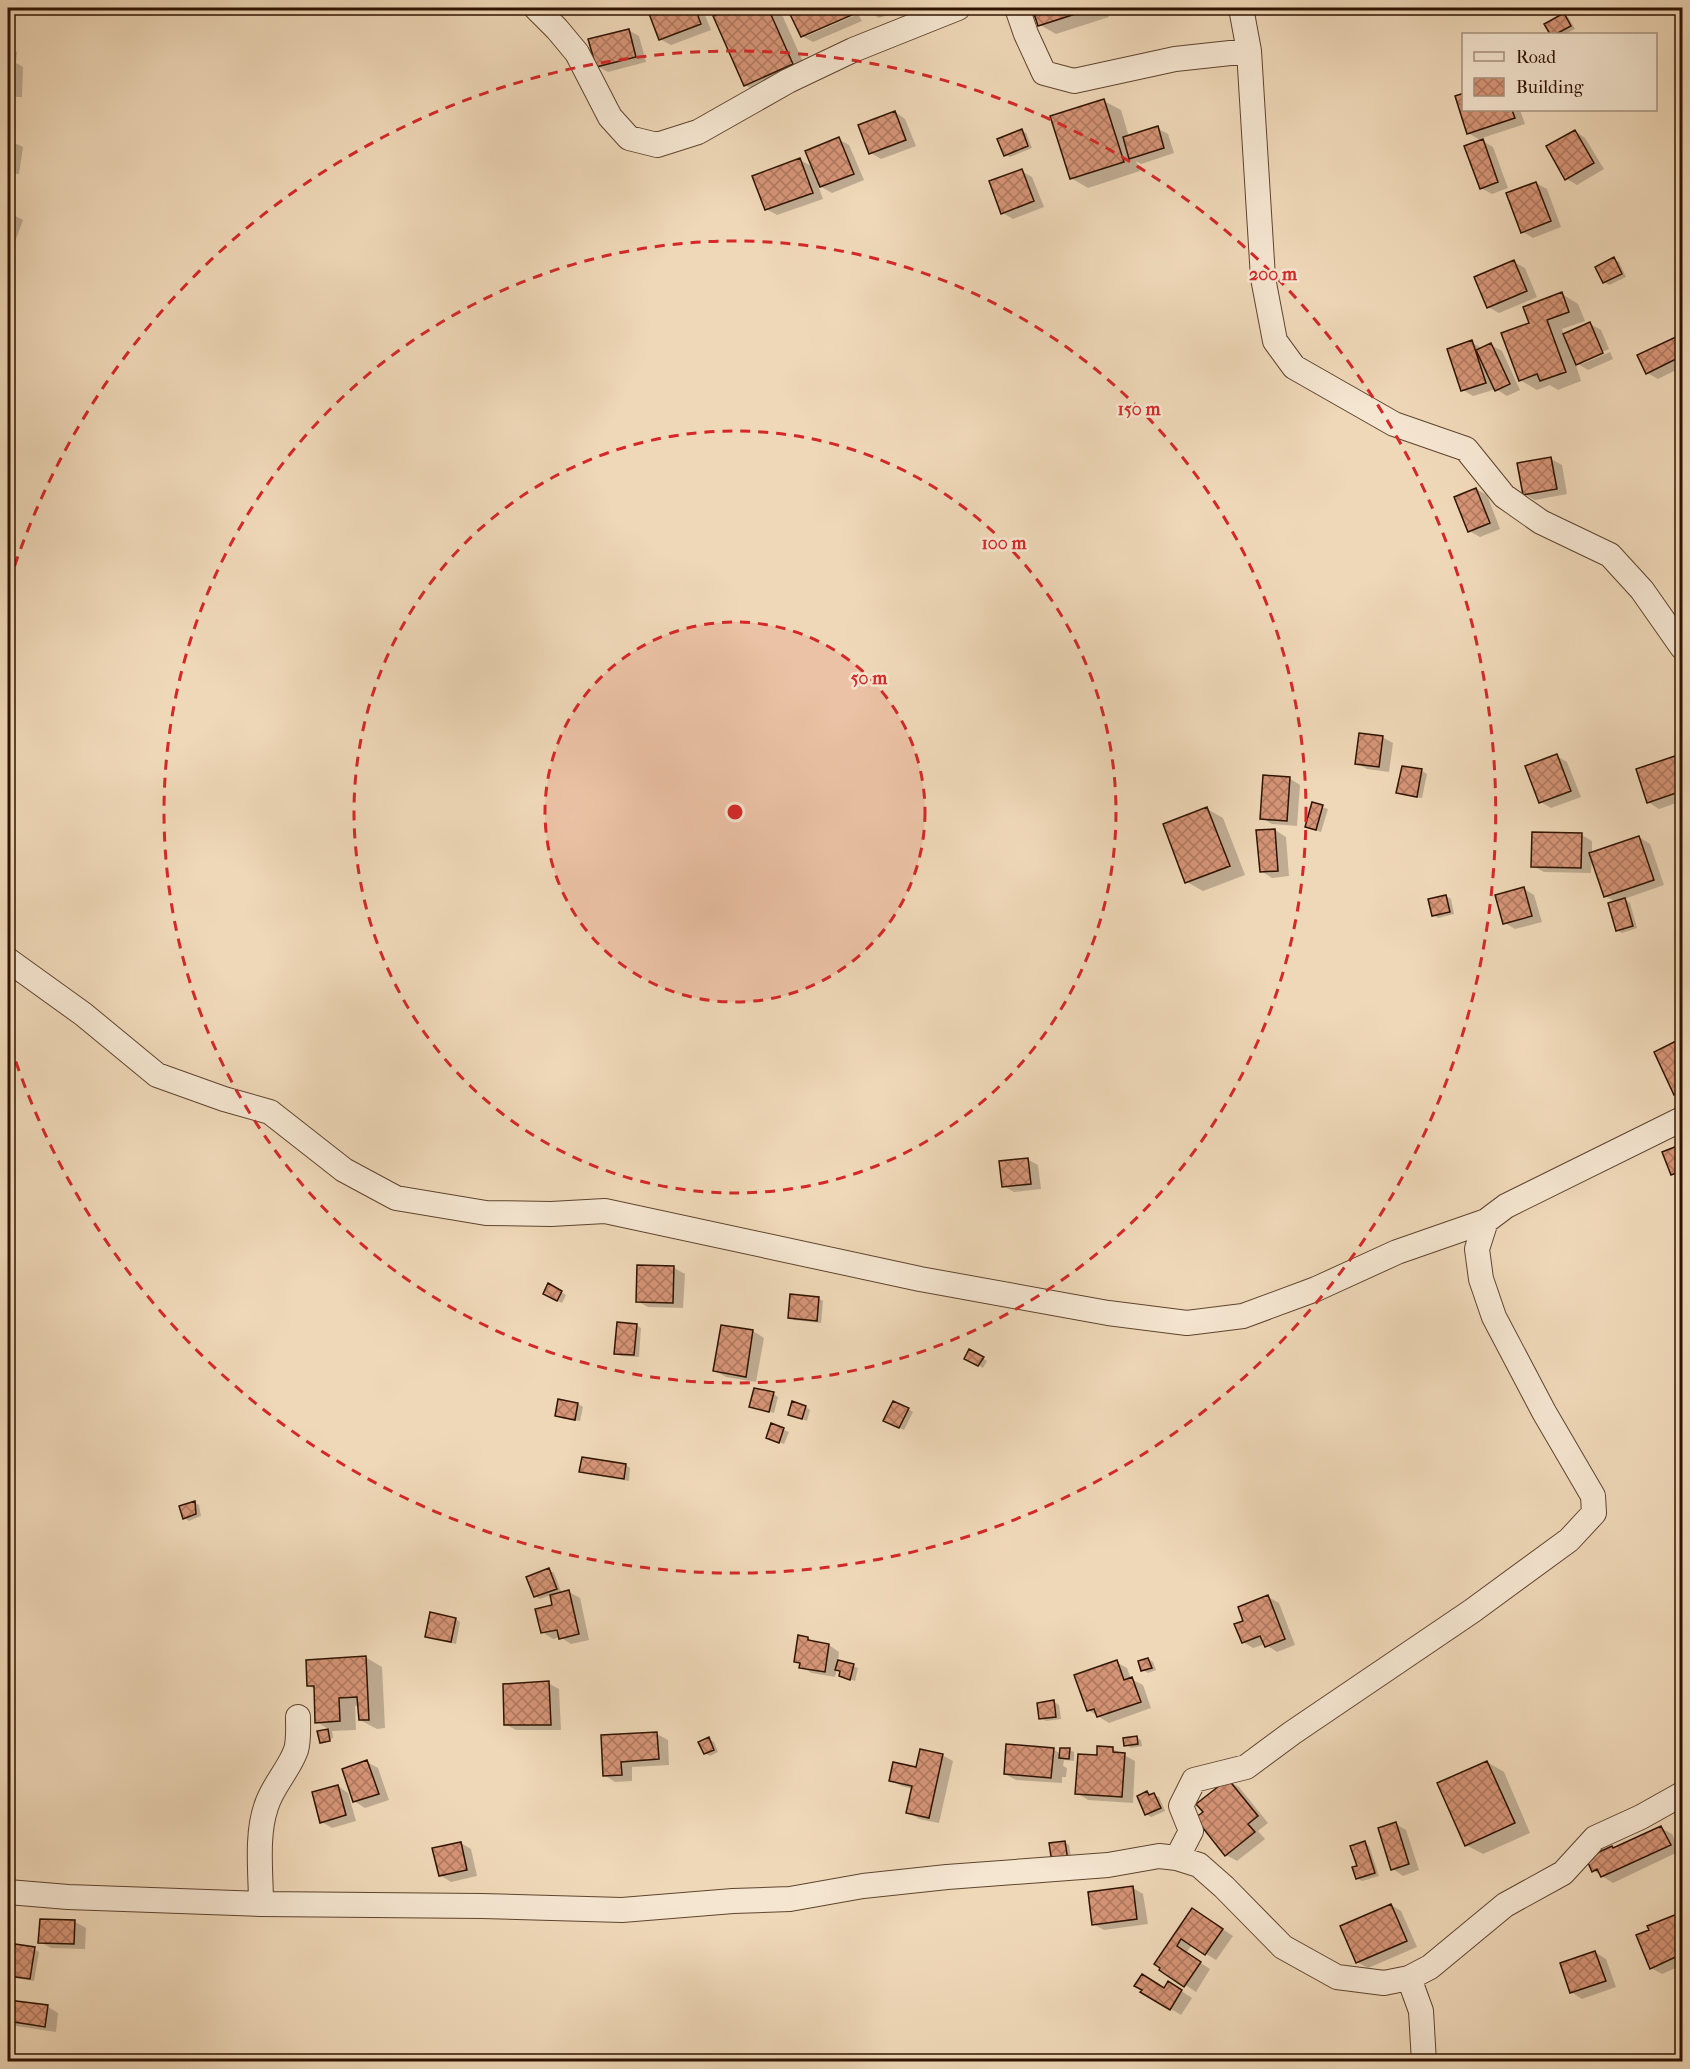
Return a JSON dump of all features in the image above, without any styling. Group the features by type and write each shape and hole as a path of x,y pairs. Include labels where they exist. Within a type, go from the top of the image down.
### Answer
{"street":[{"path":"536,8 577,53 610,117 616,124 629,138 657,145 698,132 788,81 842,55 958,8"},
{"path":"1017,8 1044,73 1074,81 1175,59 1249,51"},
{"path":"1241,8 1249,51 1263,278 1275,341 1294,367 1394,424 1466,449 1504,496 1541,522 1610,555 1642,590 1683,647"},
{"path":"8,960 83,1014 157,1075 270,1112 344,1170 396,1198 486,1213 551,1214 605,1211 920,1279 1108,1313 1187,1323 1243,1316 1316,1289 1397,1252 1486,1221 1506,1206 1683,1119"},
{"path":"1177,1858 1191,1832 1181,1806 1194,1780 1246,1767 1292,1733 1472,1611 1569,1540 1594,1513 1593,1496 1544,1412 1494,1317 1481,1279 1477,1249 1486,1221"},
{"path":"261,1904 262,1821 269,1798 297,1748 298,1717"},
{"path":"8,1892 68,1897 261,1904 622,1910 790,1899 863,1886 1108,1865 1159,1856 1177,1858 1199,1865 1283,1947 1337,1977 1384,1983 1409,1978 1430,1966 1505,1905 1563,1873 1596,1838 1683,1794"},
{"path":"1409,1978 1421,2011 1424,2061"}],"building":[{"path":"657,8 695,8 701,24 659,40 648,11"},
{"path":"732,8 768,8 793,64 744,86 713,16"},
{"path":"787,8 848,8 852,15 801,37"},
{"path":"1032,8 1094,8 1038,26"},
{"path":"1564,13 1571,26 1558,33 1549,33 1544,24"},
{"path":"629,29 636,57 596,67 588,39"},
{"path":"8,59 13,59 12,92 8,92"},
{"path":"1462,94 1462,111 1512,111 1515,118 1467,134 1455,96"},
{"path":"1104,99 1124,162 1070,179 1050,116"},
{"path":"895,111 906,140 869,154 858,125"},
{"path":"1158,126 1164,148 1129,159 1123,137"},
{"path":"1022,129 1028,146 1004,156 997,139"},
{"path":"1575,130 1594,163 1565,180 1546,146"},
{"path":"839,137 854,174 820,187 805,151"},
{"path":"1483,139 1498,182 1480,189 1464,146"},
{"path":"800,158 813,193 765,210 752,176"},
{"path":"1022,169 1034,201 1001,214 989,181"},
{"path":"1536,182 1551,221 1521,233 1506,193"},
{"path":"1614,257 1622,274 1603,283 1595,267"},
{"path":"1514,260 1527,291 1487,308 1474,277"},
{"path":"1562,292 1569,312 1547,320 1566,372 1540,381 1537,374 1519,381 1501,333 1529,323 1523,307"},
{"path":"1590,322 1603,353 1576,365 1563,334"},
{"path":"1678,336 1682,345 1682,356 1646,374 1637,355"},
{"path":"1472,340 1486,383 1461,391 1447,349"},
{"path":"1491,343 1510,384 1495,391 1476,350"},
{"path":"1551,457 1557,489 1523,495 1517,463"},
{"path":"1476,488 1490,523 1468,532 1454,497"},
{"path":"1359,733 1383,736 1379,767 1355,764"},
{"path":"1557,754 1571,791 1539,803 1525,766"},
{"path":"1675,756 1682,778 1682,791 1647,803 1636,769"},
{"path":"1402,766 1422,769 1417,797 1396,793"},
{"path":"1263,775 1290,777 1287,821 1260,819"},
{"path":"1312,802 1323,805 1316,830 1305,827"},
{"path":"1207,807 1230,866 1185,883 1163,824"},
{"path":"1275,829 1278,871 1260,872 1256,830"},
{"path":"1532,832 1582,833 1581,868 1531,867"},
{"path":"1639,836 1654,880 1604,897 1589,853"},
{"path":"1524,887 1532,916 1503,924 1495,895"},
{"path":"1446,895 1450,912 1432,916 1428,899"},
{"path":"1625,898 1633,926 1616,931 1608,903"},
{"path":"1682,1038 1682,1091 1674,1095 1654,1052"},
{"path":"1682,1144 1682,1171 1671,1175 1662,1152"},
{"path":"1028,1158 1031,1184 1002,1187 999,1161"},
{"path":"637,1265 674,1266 673,1303 636,1302"},
{"path":"548,1283 562,1291 557,1301 543,1294"},
{"path":"790,1294 819,1297 817,1321 788,1318"},
{"path":"617,1322 637,1324 634,1355 614,1354"},
{"path":"721,1325 753,1330 746,1377 713,1371"},
{"path":"969,1349 984,1357 978,1366 964,1359"},
{"path":"754,1388 774,1392 769,1412 749,1407"},
{"path":"558,1399 578,1403 575,1420 555,1416"},
{"path":"792,1401 806,1406 802,1419 788,1415"},
{"path":"893,1401 909,1408 899,1428 883,1421"},
{"path":"771,1423 784,1428 779,1443 766,1438"},
{"path":"582,1457 626,1464 624,1479 579,1472"},
{"path":"195,1501 196,1514 183,1519 179,1506"},
{"path":"549,1568 557,1589 534,1597 526,1577"},
{"path":"569,1590 579,1634 559,1639 557,1630 541,1633 535,1609 552,1605 550,1595"},
{"path":"1268,1595 1285,1639 1265,1647 1260,1636 1242,1643 1234,1624 1243,1621 1238,1607"},
{"path":"430,1612 456,1618 451,1642 425,1637"},
{"path":"798,1635 808,1637 808,1640 829,1644 825,1672 799,1668 800,1663 794,1662"},
{"path":"366,1656 369,1720 359,1720 357,1697 339,1698 340,1721 315,1723 314,1686 307,1686 306,1660"},
{"path":"1148,1658 1152,1668 1141,1671 1138,1661"},
{"path":"838,1660 854,1664 850,1680 839,1676 840,1671 835,1670"},
{"path":"1117,1660 1124,1680 1132,1677 1141,1702 1097,1717 1094,1709 1087,1711 1074,1675"},
{"path":"549,1681 551,1725 504,1725 503,1684"},
{"path":"1054,1700 1056,1717 1039,1719 1037,1703"},
{"path":"328,1729 330,1741 320,1743 317,1731"},
{"path":"657,1732 659,1759 621,1762 622,1775 603,1776 601,1735"},
{"path":"1137,1736 1138,1744 1124,1746 1123,1738"},
{"path":"709,1737 714,1750 704,1754 698,1742"},
{"path":"1006,1744 1054,1748 1051,1778 1004,1774"},
{"path":"1097,1746 1113,1747 1113,1752 1125,1753 1122,1797 1075,1794 1078,1754 1097,1755"},
{"path":"1060,1748 1070,1748 1069,1759 1059,1758"},
{"path":"920,1749 943,1754 929,1818 906,1813 912,1786 889,1781 893,1762 916,1767"},
{"path":"367,1760 379,1794 353,1802 342,1769"},
{"path":"1487,1761 1515,1823 1465,1846 1437,1783"},
{"path":"1228,1779 1258,1816 1248,1824 1255,1832 1225,1856 1195,1818 1203,1812 1196,1804"},
{"path":"338,1785 346,1815 320,1823 312,1792"},
{"path":"1147,1791 1149,1795 1154,1793 1161,1808 1145,1815 1137,1796"},
{"path":"1396,1822 1409,1864 1391,1870 1378,1828"},
{"path":"1661,1826 1671,1845 1601,1877 1597,1869 1592,1872 1586,1858"},
{"path":"1065,1841 1068,1861 1052,1863 1049,1843"},
{"path":"1365,1841 1375,1873 1356,1879 1352,1867 1357,1866 1350,1846"},
{"path":"461,1842 467,1870 439,1876 432,1848"},
{"path":"1133,1886 1137,1919 1092,1925 1088,1892"},
{"path":"1391,1904 1407,1941 1356,1963 1340,1926"},
{"path":"1192,1908 1223,1929 1205,1955 1181,1939 1177,1946 1201,1962 1184,1987 1154,1964"},
{"path":"1682,1912 1682,1954 1650,1969 1636,1935 1649,1930 1647,1926"},
{"path":"40,1919 75,1920 74,1944 38,1943"},
{"path":"15,1944 35,1947 30,1979 9,1976"},
{"path":"1595,1951 1606,1981 1570,1993 1560,1963"},
{"path":"1142,1974 1164,1988 1168,1981 1182,1990 1170,2010 1134,1986"},
{"path":"8,2000 48,2005 45,2027 8,2021"},
{"path":"1579,2057 1615,2058 1615,2062 1579,2062"}]}
